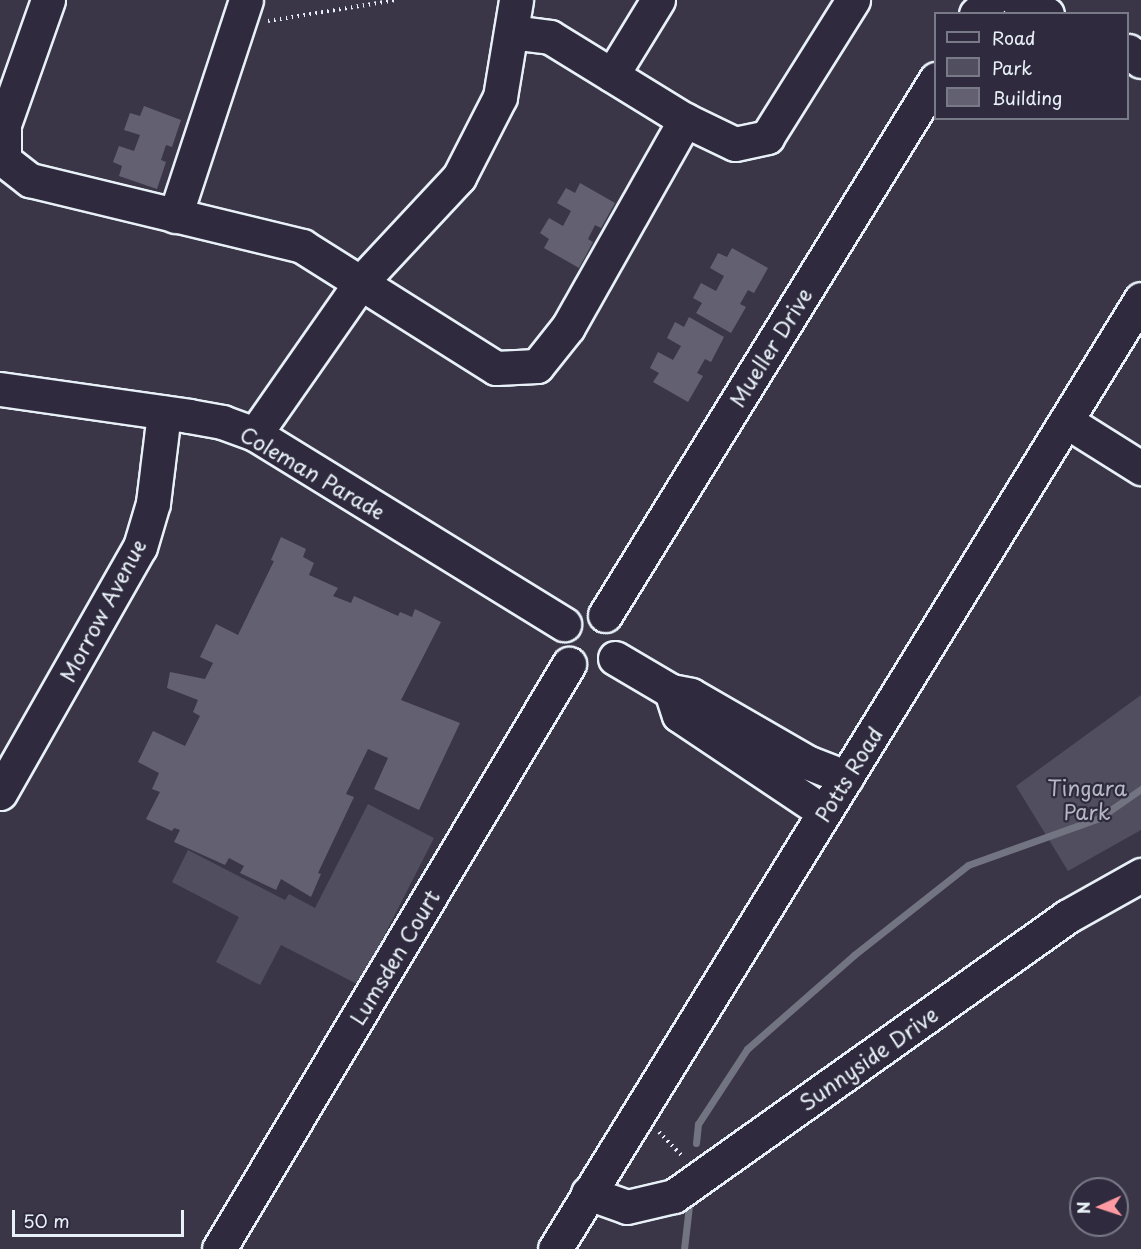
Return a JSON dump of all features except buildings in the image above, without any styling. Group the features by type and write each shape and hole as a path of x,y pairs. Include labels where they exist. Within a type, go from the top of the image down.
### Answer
{"street":[{"path":"48,0 4,124 4,160 30,180 302,246 496,368 537,366 568,327 686,120"},
{"path":"255,434 361,282 459,177 500,97 516,0"},
{"path":"612,75 658,0"},
{"path":"511,32 550,37 686,120 735,144 767,137 853,0"},
{"path":"1017,0 1043,12"},
{"path":"175,216 243,8"},
{"path":"1129,52 1141,61"},
{"name":"Mueller Drive","path":"605,615 934,82"},
{"name":"Potts Road","path":"555,1249 1141,299"},
{"name":"Coleman Parade","path":"0,388 222,422 255,434 564,624"},
{"name":"Morrow Avenue","path":"0,793 140,547 153,503 164,413"},
{"path":"1066,421 1141,468"},
{"path":"588,611 605,615 616,627 620,640 615,658 603,669 591,672 569,664 559,643 564,624 576,614 588,611"},
{"path":"615,658 671,691 691,695 809,763 846,777"},
{"name":"Lumsden Court","path":"219,1249 569,664"},
{"path":"671,691 679,715 824,812"},
{"name":"Sunnyside Drive","path":"588,1193 627,1208 674,1196 1068,916 1141,875"}],"path":[{"path":"243,8 265,21 396,0"}],"green space":[{"name":"Tingara Park","path":"1141,695 1141,830 1068,871 1016,786"},
{"path":"368,804 434,838 359,985 281,945 260,985 216,962 239,917 172,882 188,850 285,900 289,894 315,908"}],"waterway":[{"path":"696,1143 698,1124 747,1049 854,955 968,865 1099,818 1141,789"},
{"path":"684,1249 689,1206"}]}
